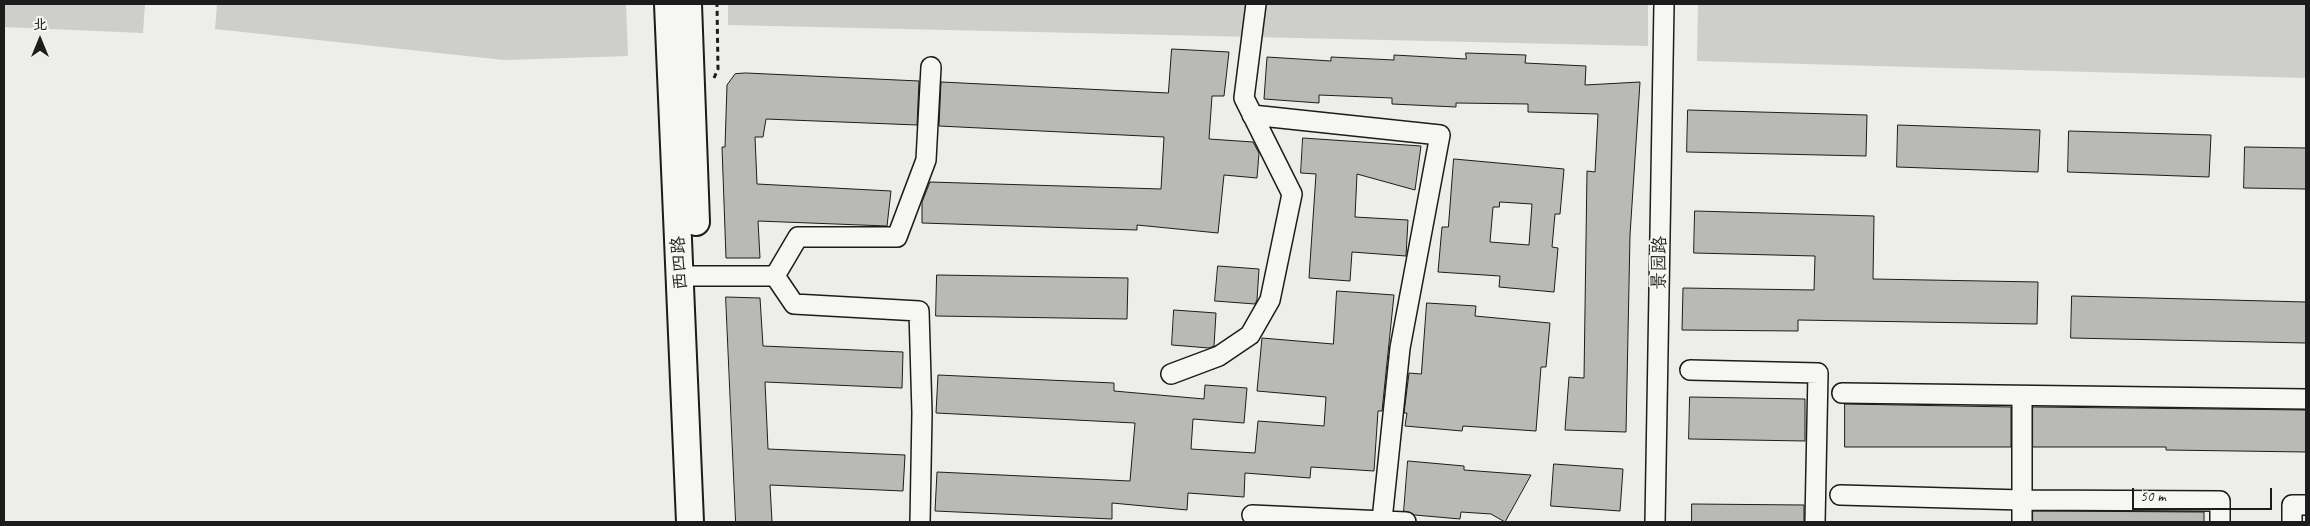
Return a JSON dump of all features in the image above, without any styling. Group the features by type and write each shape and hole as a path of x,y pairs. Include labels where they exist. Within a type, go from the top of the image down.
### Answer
{"street":[{"name":"西四路","path":"668,4 707,522"},
{"name":"西四路","path":"688,4 690,522"},
{"path":"1171,374 1219,356 1250,335 1270,300 1292,194 1244,98 1256,4"},
{"name":"景园路","path":"1655,522 1664,4"},
{"path":"775,276 798,237 897,237 926,160 931,67"},
{"path":"1252,115 1440,135 1400,348 1382,520"},
{"path":"689,276 775,276"},
{"path":"775,276 794,304 920,311 922,413 920,522"},
{"path":"1690,370 1818,372 1815,522"},
{"path":"1842,394 2306,399"},
{"path":"2022,396 2022,522"},
{"path":"1840,495 2022,500 2220,501 2220,522"},
{"path":"2292,522 2292,505 2306,505"},
{"path":"1252,515 1406,522"}],"shaded area":[{"path":"4,4 145,4 143,33 4,27"},
{"path":"217,4 626,4 628,56 504,60 215,29"},
{"path":"728,4 1648,4 1648,46 728,25"},
{"path":"1698,4 2306,4 2306,78 1697,61"}],"building":[{"path":"1172,49 1229,52 1224,96 1212,96 1209,139 1253,142 1259,153 1257,178 1224,175 1218,233 1137,225 1137,230 922,223 922,202 930,182 1161,189 1164,137 939,126 941,82 1168,93"},
{"path":"1466,53 1526,55 1525,63 1586,66 1585,85 1640,82 1630,235 1626,432 1565,430 1569,377 1584,378 1587,171 1595,172 1598,114 1528,112 1528,104 1456,103 1456,107 1392,104 1392,98 1319,95 1319,103 1264,99 1267,57 1331,61 1331,57 1394,60 1394,55 1466,59"},
{"path":"735,74 919,81 917,125 766,119 763,137 755,137 757,184 891,191 887,226 758,221 760,258 726,258 722,147 725,147 727,85"},
{"path":"1688,110 1867,115 1866,156 1687,152"},
{"path":"1898,125 2040,130 2038,172 1897,167"},
{"path":"2069,131 2211,135 2209,177 2068,172"},
{"path":"1303,138 1421,146 1415,190 1357,174 1355,217 1408,220 1406,256 1352,252 1350,281 1309,278 1316,174 1301,173"},
{"path":"2245,147 2306,148 2306,189 2244,188"},
{"path":"1454,159 1564,169 1560,214 1555,214 1552,247 1558,248 1554,292 1499,287 1500,276 1438,272 1442,227 1448,227","holes":["1500,202 1532,204 1529,245 1490,242 1493,207 1499,207"]},
{"path":"1695,211 1874,216 1873,279 2038,282 2037,324 1798,320 1798,331 1682,330 1683,288 1814,290 1815,256 1694,253"},
{"path":"1218,266 1259,269 1257,300 1255,304 1215,301"},
{"path":"937,275 1128,278 1127,319 936,316"},
{"path":"1337,291 1394,295 1382,411 1378,411 1374,471 1311,467 1310,478 1245,473 1244,497 1188,493 1187,510 1112,503 1112,519 935,511 937,472 1130,481 1135,423 936,413 938,375 1114,383 1114,391 1204,399 1205,385 1247,388 1244,423 1193,419 1191,449 1255,453 1258,421 1324,426 1326,397 1257,391 1262,338 1333,344"},
{"path":"2072,296 2306,302 2306,343 2071,338"},
{"path":"726,297 760,298 763,346 903,352 902,388 765,382 768,449 905,455 903,491 770,485 772,522 736,522"},
{"path":"1427,303 1476,306 1475,316 1550,323 1546,367 1541,367 1536,431 1463,426 1462,431 1405,426 1407,413 1404,413 1409,373 1421,374"},
{"path":"1174,310 1216,313 1214,346 1209,348 1172,345"},
{"path":"1690,397 1805,399 1805,441 1689,439"},
{"path":"1845,404 2011,407 2011,447 1845,447"},
{"path":"2033,407 2306,410 2306,452 2166,450 2166,447 2033,447"},
{"path":"1408,461 1464,466 1464,470 1531,475 1505,522 1491,514 1461,512 1460,519 1415,515 1404,511"},
{"path":"1554,464 1623,469 1620,511 1551,506"},
{"path":"1692,504 1804,505 1804,522 1692,522"},
{"path":"2033,511 2204,512 2204,522 2033,522"}]}
